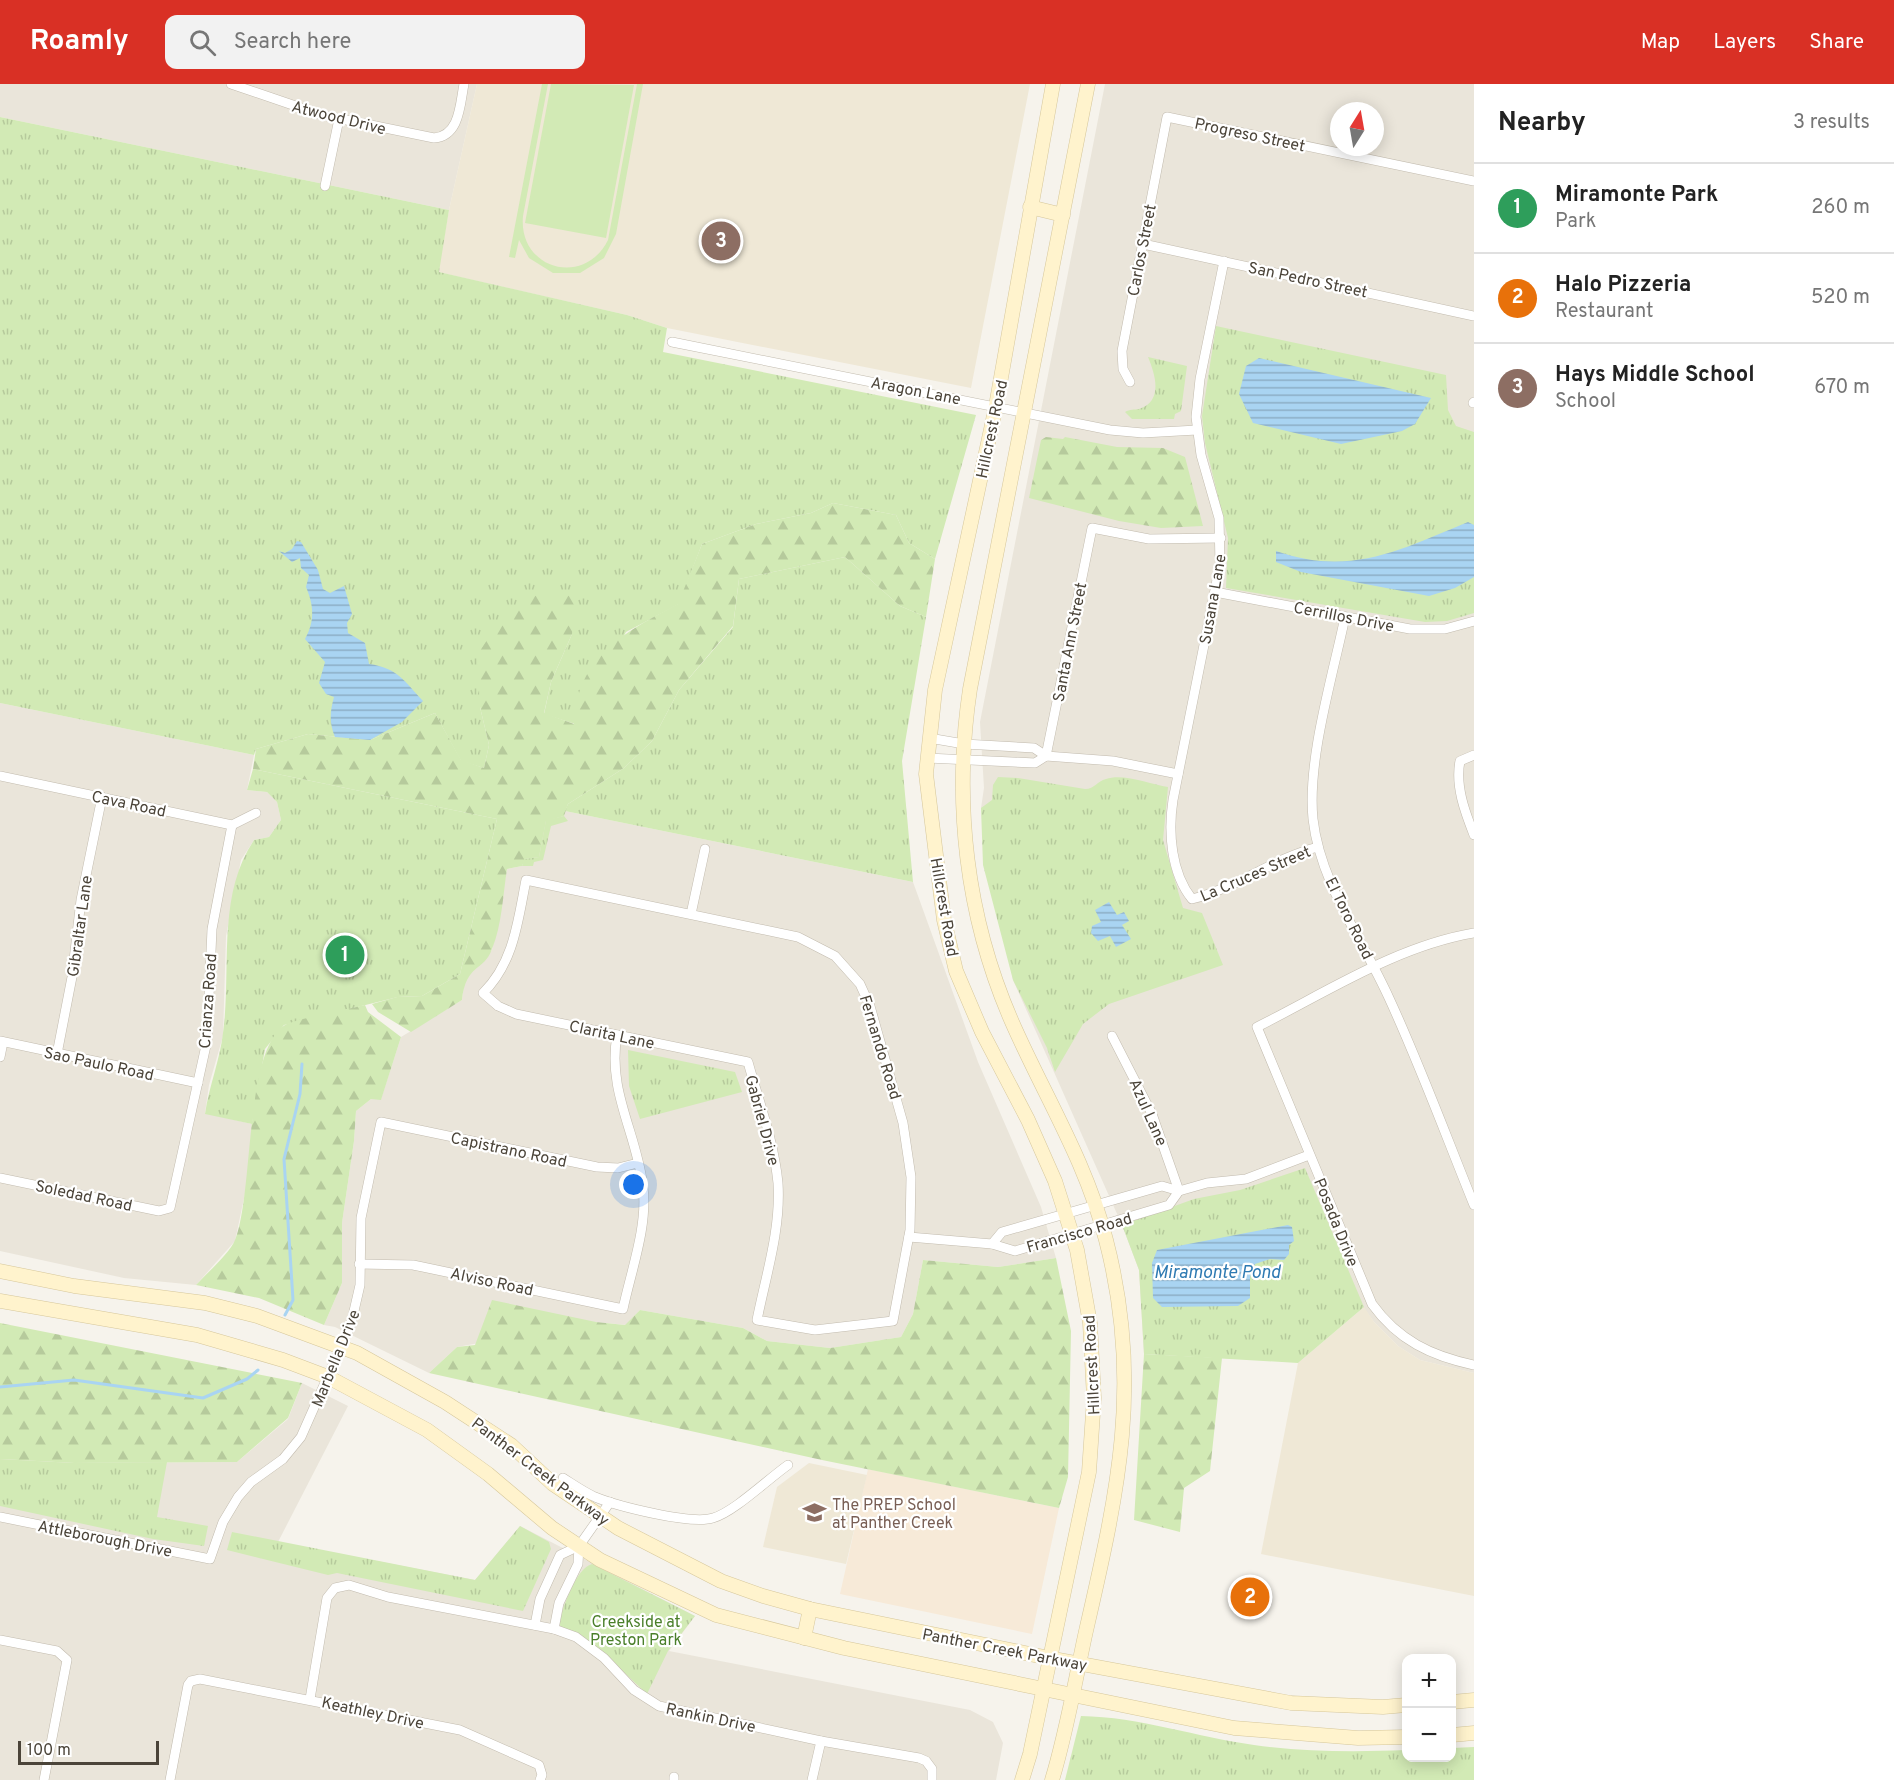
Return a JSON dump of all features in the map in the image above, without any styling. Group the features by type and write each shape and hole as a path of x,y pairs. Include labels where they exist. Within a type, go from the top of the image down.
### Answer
{"main road":[{"name":"Hillcrest Road","path":"1022,1780 1044,1690 1085,1497 1094,1422 1094,1373 1090,1323 1067,1215 1043,1153 982,1032 957,971 944,920 926,774 934,690 996,406 1028,237 1030,207 1053,84"},
{"name":"Hillcrest Road","path":"1052,1780 1116,1495 1124,1420 1125,1369 1120,1318 1103,1226 1097,1206 1070,1138 1011,1020 987,954 966,859 963,760 970,689 1088,84"},
{"path":"1030,207 1063,214"},
{"name":"Panther Creek Parkway","path":"0,1271 74,1286 205,1303 257,1316 341,1347 393,1371 511,1445 553,1484 600,1517 721,1581 810,1609 1049,1658 1291,1703 1402,1706"},
{"name":"Panther Creek Parkway","path":"0,1301 197,1335 283,1360 328,1377 427,1430 488,1474 552,1528 579,1546 619,1569 716,1615 804,1638 1234,1728 1359,1738 1402,1737"},
{"path":"804,1638 810,1609"},
{"path":"1456,1702 1474,1700"},
{"path":"1456,1735 1474,1733"}],"street":[{"name":"Atwood Drive","path":"231,84 293,106 339,119 432,138 449,133 456,122 464,84"},
{"name":"Progreso Street","path":"1167,117 1474,181"},
{"name":"Carlos Street","path":"1130,382 1123,369 1122,351 1167,117"},
{"path":"325,186 339,119"},
{"name":"San Pedro Street","path":"1143,244 1474,316"},
{"name":"Susana Lane","path":"1192,899 1185,890 1178,871 1171,836 1171,812 1215,592 1221,538 1217,509 1197,430 1198,391 1224,261"},
{"name":"Aragon Lane","path":"672,342 1132,432 1197,430"},
{"name":"Santa Ann Street","path":"1046,756 1092,528 1149,539 1221,538"},
{"name":"Cerrillos Drive","path":"1215,592 1421,630 1445,629 1474,621"},
{"name":"El Toro Road","path":"1345,616 1314,774 1313,818 1318,847 1334,888 1393,1007 1474,1205"},
{"path":"929,738 964,744 1034,748 1046,756 1113,761 1178,774"},
{"path":"1474,755 1460,761 1458,772 1470,811 1474,835"},
{"path":"927,758 1035,763 1046,756"},
{"name":"Cava Road","path":"0,776 232,825"},
{"name":"Gibraltar Lane","path":"57,1054 72,977 81,900 102,797"},
{"path":"232,825 256,813"},
{"name":"Crianza Road","path":"168,1210 172,1205 209,1022 214,914 232,825"},
{"name":"La Cruces Street","path":"1192,899 1225,888 1289,856 1318,847"},
{"path":"691,914 705,849"},
{"name":"Fernando Road","path":"483,993 501,971 510,952 526,880 806,939 835,956 860,984 870,1006 907,1139 911,1194 909,1237 893,1321"},
{"path":"1374,968 1429,944 1474,933"},
{"name":"Posada Drive","path":"1374,968 1257,1027 1362,1283 1379,1313 1403,1337 1423,1349 1474,1365"},
{"name":"Clarita Lane","path":"483,993 498,1006 516,1014 748,1062"},
{"path":"617,1035 614,1057 615,1081 638,1163"},
{"name":"Azul Lane","path":"1112,1036 1152,1114 1179,1191"},
{"path":"0,1057 1,1042"},
{"name":"Sao Paulo Road","path":"1,1042 198,1083"},
{"name":"Gabriel Drive","path":"748,1062 771,1143 778,1185 777,1224 757,1320 815,1330 893,1321"},
{"name":"Capistrano Road","path":"381,1122 597,1167 618,1168 638,1163"},
{"name":"Marbella Drive","path":"210,1559 232,1505 251,1482 283,1459 296,1445 310,1420 341,1347 356,1308 361,1218 381,1122"},
{"name":"Francisco Road","path":"1179,1191 1169,1205 1073,1235 1015,1251 992,1244 1002,1232 1162,1186 1179,1191 1207,1183 1256,1176 1310,1155"},
{"name":"Alviso Road","path":"359,1264 413,1265 623,1309 644,1208 643,1184 638,1163"},
{"name":"Soledad Road","path":"0,1178 159,1211 168,1210"},
{"path":"909,1237 992,1244"},
{"path":"563,1478 594,1497 609,1502 683,1519 712,1519 724,1513 788,1465"},
{"path":"535,1625 540,1599 551,1570 560,1555 579,1546 609,1502"},
{"name":"Attleborough Drive","path":"0,1517 210,1559"},
{"path":"554,1629 559,1603 578,1564 579,1546"},
{"name":"Rankin Drive","path":"310,1699 327,1598 335,1588 351,1586 388,1597 554,1629 576,1637 604,1658 634,1690 659,1706 821,1741 919,1758 926,1761 932,1769 932,1780"},
{"path":"0,1640 57,1651 65,1656 68,1664 44,1780"},
{"name":"Keathley Drive","path":"170,1780 191,1681 204,1679 460,1730 538,1765 541,1777"},
{"path":"812,1780 821,1741"}],"shaded area":[{"path":"0,84 477,84 449,210 0,117"},
{"path":"477,84 1030,84 971,388 667,328 627,315 438,272 449,210"},
{"path":"1105,84 1474,84 1474,1373 1420,1360 1398,1346 1374,1322 1364,1308 1144,1354 1139,1270 1122,1225 1013,980 981,808 984,788 980,722"},
{"path":"0,703 254,755 247,790 267,792 277,802 281,820 269,837 254,840 241,860 226,936 223,1036 209,1085 205,1113 252,1124 247,1184 235,1241 196,1285 124,1278 0,1251"},
{"path":"565,811 913,882 978,1062 1041,1207 1056,1258 998,1267 923,1260 913,1314 901,1337 830,1348 767,1341 743,1328 640,1310 626,1325 596,1322 457,1347 429,1373 335,1327 324,1325 342,1283 342,1223 356,1111 371,1099 381,1099 401,1037 462,1000 464,985 471,970 492,950 507,869 522,866 546,820 563,816"},
{"path":"1364,1307 1374,1322 1398,1346 1420,1360 1474,1373 1474,1596 1261,1554 1298,1363"},
{"path":"302,1383 348,1406 278,1542 475,1580 520,1526 695,1616 669,1651 970,1710 993,1722 1003,1743 996,1780 0,1780 0,1459 74,1463 237,1462 288,1419"},
{"name":"The PREP School at Panther Creek","path":"809,1463 867,1475 846,1564 763,1547 777,1487"},
{"path":"868,1469 1059,1508 1032,1634 840,1594"}],"green space":[{"path":"542,84 548,84 523,216 524,234 531,249 541,260 555,266 569,267 584,264 597,255 608,240 637,84 643,84 616,234 604,258 580,273 553,273 529,258 519,240 515,258 509,257"},
{"path":"551,84 634,85 606,238 525,223"},
{"path":"0,117 449,210 439,272 627,315 667,328 663,352 976,415 935,559 909,543 896,515 833,503 811,513 756,524 702,544 679,604 626,632 575,724 544,714 551,682 572,634 480,707 489,745 484,768 461,761 435,713 370,740 308,734 256,749 254,755 0,703"},
{"path":"1216,326 1446,375 1448,410 1456,426 1474,432 1474,613 1447,621 1425,622 1226,588 1228,538 1205,443 1202,416"},
{"path":"1148,357 1187,366 1181,411 1175,414 1174,419 1132,419 1125,412 1147,405 1155,394 1155,379"},
{"path":"1046,437 1063,439 1065,437 1117,447 1163,448 1185,457 1203,526 1161,528 1119,521 1029,498 1041,440"},
{"path":"833,503 896,515 909,543 935,559 926,617 900,606 845,557 739,579 733,626 679,690 652,741 624,768 568,804 564,816 546,821 539,857 525,859 522,866 507,869 495,940 489,956 467,980 462,1000 411,1032 378,1012 372,1004 397,997 422,996 460,974 497,819 253,769 256,749 308,734 370,740 435,713 461,760 484,768 489,745 480,707 477,655 498,624 539,593 575,596 572,634 551,682 544,713 574,724 577,700 584,680 594,664 623,636 678,604 702,544 756,524 811,513"},
{"path":"845,557 900,606 926,617 902,761 913,882 565,811 568,804 624,768 652,741 679,690 733,627 739,579"},
{"path":"253,769 497,819 460,974 422,996 398,997 284,1025 265,1049 252,1124 205,1114 223,1033 228,933 234,885 242,862 254,840 269,837 281,820 277,802 267,792 247,790"},
{"path":"998,777 1085,789 1103,780 1120,777 1168,787 1163,840 1183,908 1202,913 1223,965 1109,1004 1083,1024 1055,1072 1047,1048 1013,980 983,865 981,808 992,800 993,785"},
{"path":"564,816 568,821 551,826 543,860 534,862 533,866 522,866 524,859 539,857 546,820"},
{"path":"365,1005 368,1012 401,1037 381,1100 371,1099 356,1111 342,1223 342,1283 324,1325 259,1298 196,1285 223,1257 235,1240 245,1190 256,1092 272,1039 285,1025"},
{"path":"628,1050 735,1072 742,1092 640,1119 629,1086"},
{"path":"1305,1168 1364,1307 1298,1363 1144,1354 1139,1270 1122,1225 1194,1199 1240,1190"},
{"path":"1056,1258 1071,1331 1068,1477 1059,1508 822,1460 429,1373 457,1347 475,1345 492,1300 596,1322 625,1325 640,1310 743,1328 767,1341 830,1348 901,1337 913,1314 923,1260 998,1267"},
{"path":"0,1323 302,1383 288,1418 237,1462 74,1463 0,1459"},
{"path":"1144,1354 1222,1358 1210,1471 1184,1488 1180,1532 1134,1520"},
{"path":"0,1459 74,1463 167,1462 157,1517 208,1526 204,1546 153,1539 0,1506"},
{"path":"520,1526 549,1542 551,1549 523,1611 337,1573 328,1575 227,1550 232,1532 475,1580"},
{"name":"Creekside at Preston Park","path":"592,1564 695,1616 668,1651 647,1694 598,1648 560,1627 559,1621 571,1588 581,1572"},
{"path":"1081,1716 1125,1720 1254,1745 1311,1750 1402,1750 1402,1762 1456,1762 1456,1748 1474,1747 1474,1780 1065,1780"}],"water":[{"path":"1259,358 1431,398 1415,424 1402,431 1341,444 1253,423 1239,394 1246,366"},
{"path":"1468,522 1474,525 1474,577 1455,588 1429,596 1301,572 1276,562 1276,551 1328,561 1351,561 1374,557 1420,542"},
{"path":"297,541 301,542 318,570 323,589 330,593 344,586 352,614 347,623 348,633 365,643 369,664 394,672 423,701 402,722 370,740 335,737 333,732 331,717 334,697 326,694 319,683 325,662 305,639 312,613 306,587 309,575 301,568 300,558 292,562 279,551 285,553 292,549"},
{"path":"1109,902 1117,915 1124,912 1129,921 1122,925 1131,939 1116,947 1110,936 1098,941 1091,933 1092,926 1101,922 1095,910"},
{"name":"Miramonte Pond","path":"1288,1225 1292,1227 1294,1241 1289,1245 1289,1254 1284,1260 1270,1259 1255,1264 1250,1277 1250,1298 1238,1306 1162,1307 1153,1298 1152,1263 1157,1250"}],"waterway":[{"path":"285,1315 293,1300 284,1159 300,1094 302,1064"},
{"path":"0,1387 74,1380 203,1398 247,1379 258,1370"}],"place":[{"name":"Hays Middle School","path":"721,241"},
{"name":"Miramonte Park","path":"345,955"},
{"name":"The PREP School at Panther Creek","path":"814,1513"},
{"name":"Halo Pizzeria","path":"1250,1597"}]}
